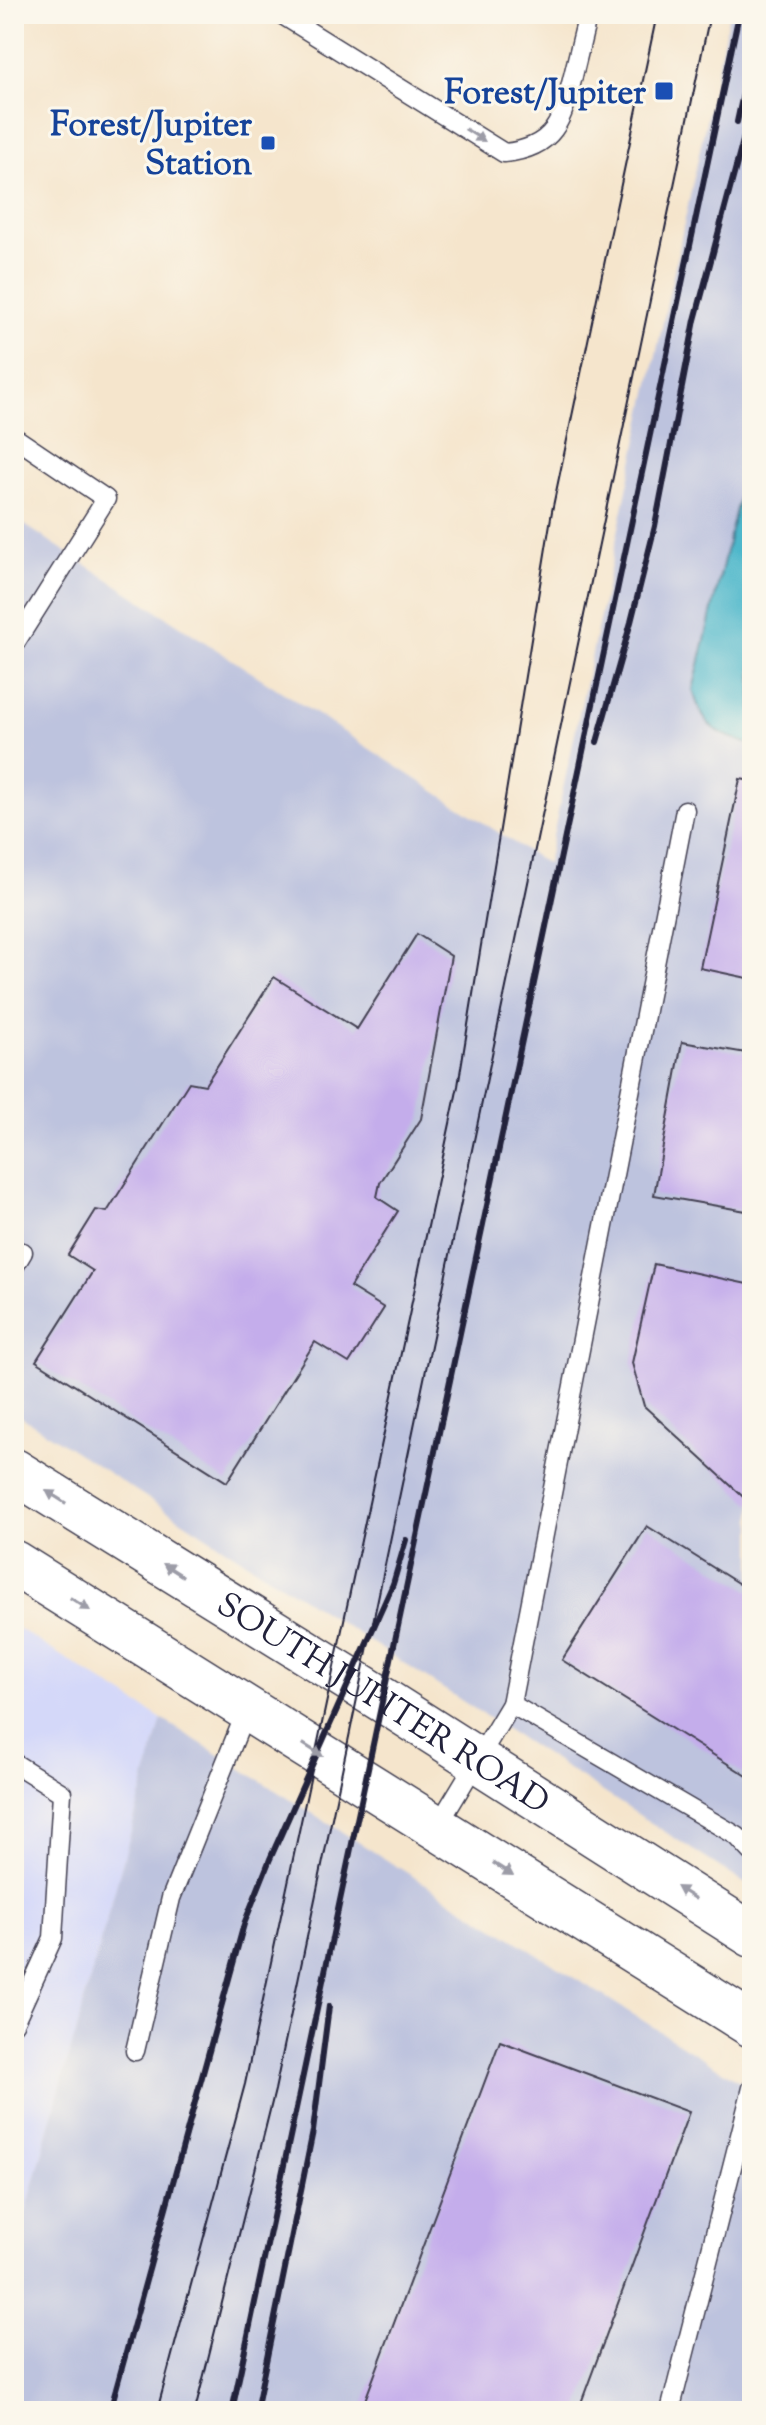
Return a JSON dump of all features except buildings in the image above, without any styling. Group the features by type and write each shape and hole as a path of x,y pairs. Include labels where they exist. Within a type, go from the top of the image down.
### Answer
{"main road":[{"name":"SOUTH JUPITER ROAD","path":"14,1471 752,1935"},
{"path":"14,1563 752,2025"}],"lane":[{"path":"281,14 504,153 523,151 541,142 556,128 565,110 588,14"},
{"path":"14,437 106,499 14,645"},
{"path":"437,1827 511,1704 685,810"},
{"path":"511,1704 737,1836 752,1852"},
{"path":"135,2051 171,1898 247,1709"},
{"path":"14,1763 62,1793 53,1938 14,2023"},
{"path":"670,2411 752,2088"}],"shaded area":[{"path":"729,14 752,14 752,1888 14,1412 14,518 547,864"},
{"path":"14,1626 162,1719 14,2256"},
{"path":"162,1719 752,2089 752,2411 14,2411 14,2256"}],"water":[{"path":"752,442 752,745 713,728 702,714 693,690"}],"tram line":[{"path":"157,2411 245,2084 458,1086 552,511 657,14"},
{"path":"195,2411 275,2090 710,14"}],"railway":[{"path":"232,2411 739,14"},
{"path":"737,122 752,52"},
{"path":"597,742 655,526 695,320 752,107"},
{"path":"110,2411 244,1924 393,1584 406,1540"},
{"path":"256,2411 313,2131 329,2006"}],"place":[{"name":"Forest/Jupiter","path":"664,91"},
{"name":"Forest/Jupiter Station","path":"268,143"}]}
